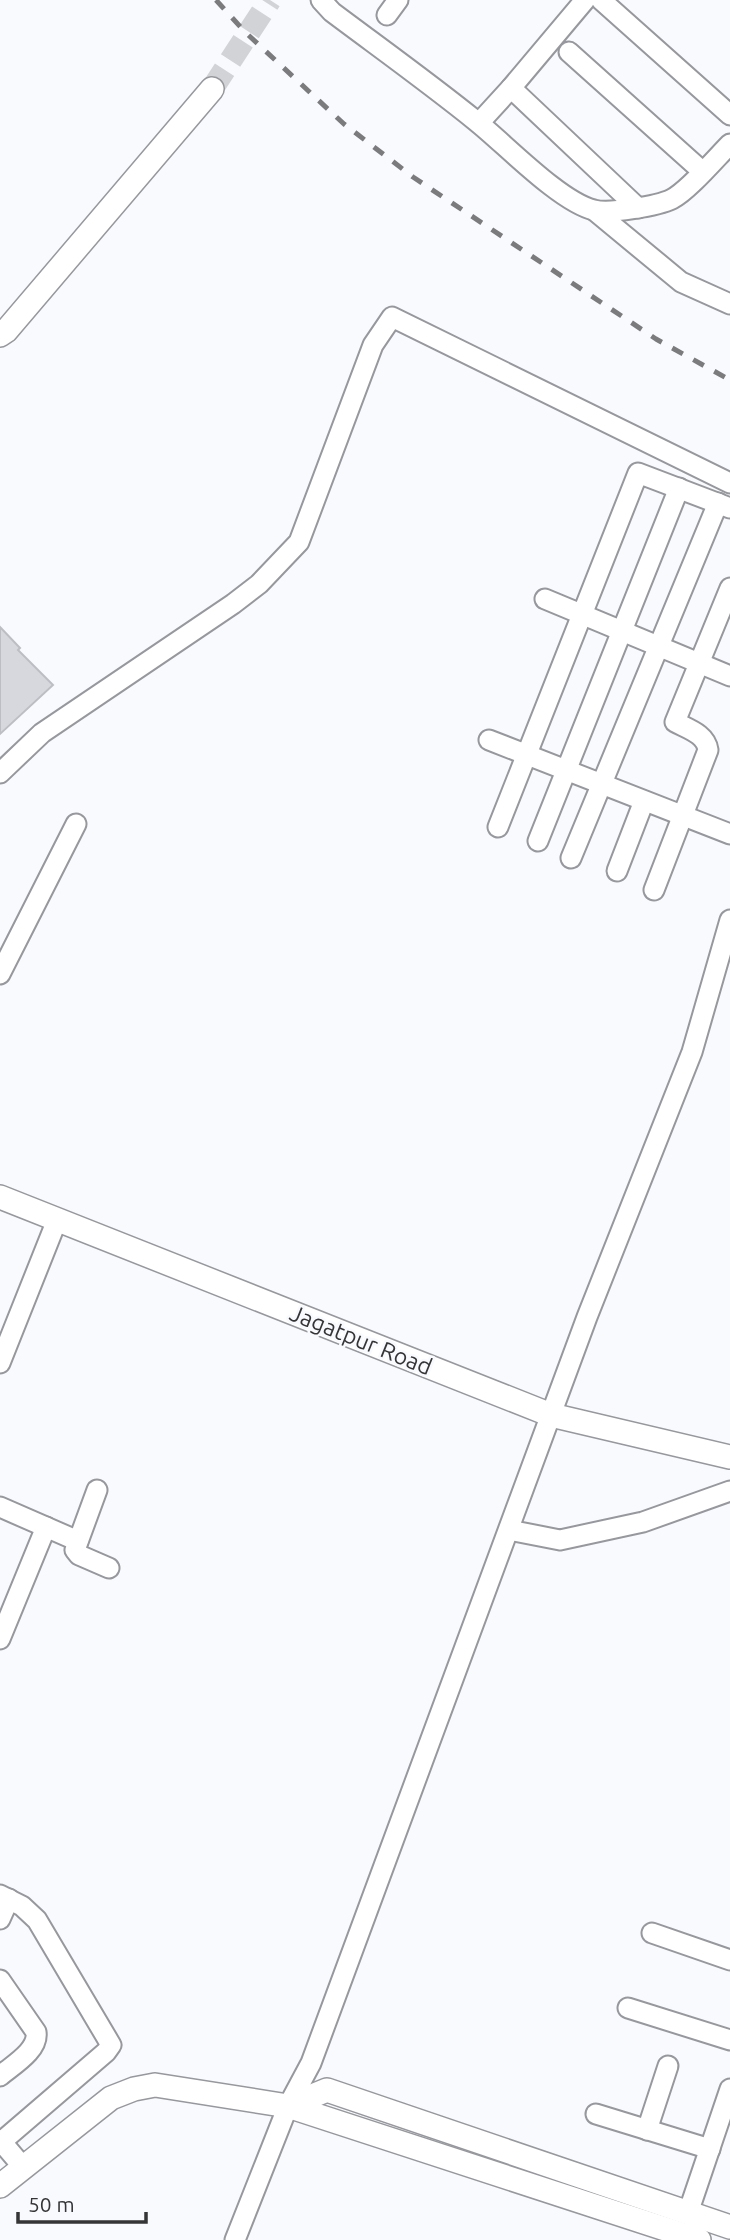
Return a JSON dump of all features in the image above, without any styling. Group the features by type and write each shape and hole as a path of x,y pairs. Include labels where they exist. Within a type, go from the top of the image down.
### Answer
{"street":[{"path":"321,0 332,12 479,123 564,194 595,211 681,282 730,304"},
{"path":"479,123 585,0"},
{"path":"600,0 730,115"},
{"path":"569,52 703,172"},
{"path":"511,88 638,208"},
{"path":"0,335 212,89"},
{"path":"595,211 611,212 638,208 673,199 730,144"},
{"path":"0,773 42,733 259,584 299,542 373,345 392,317 730,483"},
{"path":"498,827 638,473 724,505 658,646 571,858"},
{"path":"538,841 679,488"},
{"path":"654,890 708,750 707,743 700,736 675,722 730,588"},
{"path":"545,599 730,676"},
{"path":"489,740 730,835"},
{"path":"617,871 643,801"},
{"path":"0,974 76,824"},
{"path":"234,2240 288,2106 311,2063 592,1304 692,1052 730,920"},
{"name":"Jagatpur Road","path":"0,1198 551,1415 730,1457"},
{"path":"0,1363 57,1220"},
{"path":"97,1490 75,1550 79,1555 109,1568"},
{"path":"509,1530 560,1540 643,1521 730,1492"},
{"path":"0,1507 78,1541"},
{"path":"0,1639 46,1527"},
{"path":"0,1919 4,1897 22,1906 37,1920 111,2045 1,2142 23,2167"},
{"path":"652,1933 730,1960"},
{"path":"0,1980 36,2032 37,2039 34,2047 0,2076"},
{"path":"628,2008 730,2040"},
{"path":"647,2130 668,2066"},
{"path":"0,2186 111,2098 134,2089 155,2085 288,2106 699,2240"},
{"path":"688,2213 730,2089"},
{"path":"288,2106 327,2090 730,2227"},
{"path":"596,2114 710,2149"}],"building":[{"path":"0,627 20,648 18,650 53,685 0,734"}],"tunnel":[{"path":"212,89 270,0"}],"railway":[{"path":"216,0 245,32 344,124 413,177 656,339 730,380"}]}
